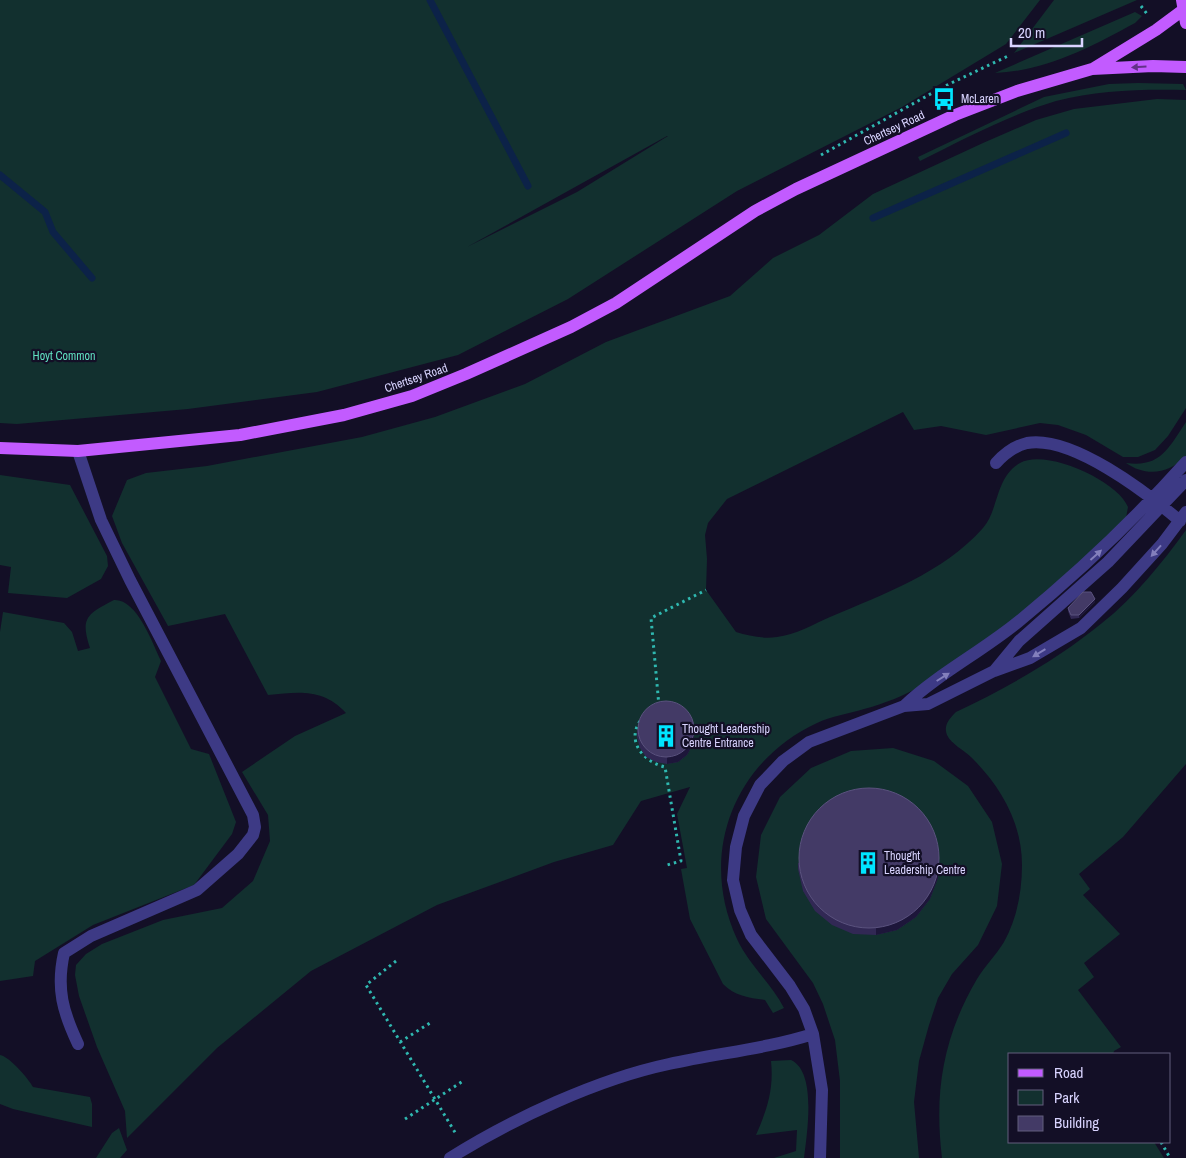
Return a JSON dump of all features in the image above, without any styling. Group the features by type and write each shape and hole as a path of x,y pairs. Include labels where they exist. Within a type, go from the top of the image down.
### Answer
{"main road":[{"path":"1182,5 1186,23"},
{"name":"Chertsey Road","path":"1092,69 1156,30 1182,5"},
{"name":"Chertsey Road","path":"0,448 78,451 240,435 344,415 412,396 571,327 616,303 755,211 796,189 955,114 1017,91 1092,69 1153,66 1186,68"}],"lane":[{"path":"820,1158 822,1090 813,1034 795,994 751,935 740,910 733,880 736,847 744,816 760,785 783,760 809,742 904,706 928,704 994,671 1030,658 1081,628 1122,588 1183,517 1073,450 1058,445 1027,443 1006,452 996,463"},
{"path":"78,451 101,520 130,580 253,815 255,827 253,835 238,854 197,890 91,936 64,953 59,974 64,1015 78,1044"},
{"path":"994,671 1019,641 1108,562 1158,502 1186,462"},
{"path":"904,706 921,690 961,664 1017,623 1186,480"},
{"path":"450,1158 492,1133 580,1093 627,1075 668,1064 787,1042 813,1034"}],"path":[{"path":"1141,6 1146,14"},
{"name":"Chertsey Road","path":"814,159 943,87 1008,56"},
{"path":"653,708 660,706 651,618 706,590"},
{"path":"644,715 637,725 635,738 638,749 645,759 665,767 681,861 667,864"},
{"path":"396,961 366,985 465,1149"},
{"path":"400,1042 430,1023"},
{"path":"405,1119 463,1081"},
{"path":"1162,1143 1170,1158"}],"green space":[{"name":"Hoyt Common","path":"0,0 1040,0 1006,44 902,107 737,191 568,299 458,355 317,392 188,409 17,424 0,423","holes":["668,136 577,192 467,247"]},
{"path":"1054,0 1137,0 1014,53"},
{"path":"1135,12 1142,16 1135,23 1085,49 1032,68 995,73"},
{"path":"1109,84 1183,84 1186,90 1121,91 1088,94 1056,101 1004,120 920,161 918,157 1044,97"},
{"path":"1157,99 1186,100 1186,408 1168,436 1155,450 1138,457 1123,457 1086,435 1058,425 1040,423 986,435 941,426 914,430 903,412 727,499 708,523 705,535 707,559 706,590 736,632 756,637 772,638 797,632 892,591 950,558 983,528 988,521 1006,477 1020,463 1032,460 1046,460 1063,463 1111,487 1122,497 1128,507 1126,518 1115,532 1023,613 974,652 923,685 894,699 817,723 788,740 764,761 744,786 731,814 723,844 721,875 726,907 742,948 784,1008 773,1013 765,1000 737,994 723,984 690,919 681,869 687,868 677,814 690,787 641,801 613,845 554,862 437,905 311,971 217,1048 127,1138 125,1111 97,1047 79,996 75,975 76,965 86,954 102,944 163,920 222,908 253,881 270,841 268,815 242,772 295,736 346,713 328,699 319,696 300,693 268,695 225,614 168,626 122,543 112,516 127,480 146,473 207,466 362,437 435,417 525,384 606,342 730,296 773,258 819,235 873,194 983,143 1036,120 1074,109"},
{"path":"1186,422 1186,456 1172,467 1157,472 1149,472 1126,463 1138,464 1156,459 1169,447"},
{"path":"0,475 70,485 107,556 108,566 101,579 67,598 8,593 11,567 0,565"},
{"path":"1186,530 1186,764 1123,837 1079,874 1090,889 1083,895 1120,934 1084,963 1094,977 1078,990 1121,1047 1113,1053 1008,1053 1008,1143 1155,1143 1164,1158 942,1158 939,1110 944,1066 949,1044 965,1001 980,974 1009,933 1020,895 1022,865 1018,835 1008,807 1001,794 982,769 949,738 946,728 949,719 956,712 1032,672 1068,649 1125,603"},
{"path":"114,600 130,606 143,623 161,661 155,677 191,749 209,754 236,822 232,834 194,885 93,925 35,961 33,976 0,981 0,632 3,612 64,623 72,632 78,651 90,648 86,630 88,618 97,609"},
{"path":"893,748 934,761 968,786 992,822 1002,864 997,906 978,945 952,974 938,998 929,1025 919,1061 914,1102 919,1158 840,1158 840,1081 835,1040 823,1004 813,983 766,919 756,877 761,835 780,797 811,768 851,751"},
{"path":"0,1055 14,1064 33,1087 90,1097 92,1104 92,1127 13,1109 0,1104"},
{"path":"791,1060 799,1067 807,1090 808,1119 804,1158 774,1158 796,1151 797,1130 756,1135 769,1099 772,1071 771,1061"},
{"path":"119,1128 127,1150 120,1158 96,1158 112,1133"}],"building":[{"path":"1083,592 1091,592 1095,599 1079,615 1071,615 1068,608"},
{"name":"Thought Leadership Centre Entrance","path":"661,701 671,701 686,709 692,718 694,729 692,740 686,749 671,757 661,757 650,752 643,745 638,734 638,724 643,713 650,706"},
{"name":"Thought Leadership Centre","path":"869,788 883,789 896,793 908,799 919,808 928,819 934,831 938,844 938,872 934,885 928,897 919,908 908,917 896,923 883,927 869,928 855,927 842,923 830,917 819,908 810,897 804,885 800,872 799,858 800,844 804,831 810,819 819,808 830,799 842,793 855,789"}],"waterway":[{"path":"430,0 528,186"},
{"path":"873,218 1066,133"},
{"path":"0,175 45,212 53,232 92,278"}],"place":[{"name":"McLaren","path":"944,99"},
{"name":"Thought Leadership Centre Entrance","path":"666,736"},
{"name":"Thought Leadership Centre","path":"868,863"}]}
